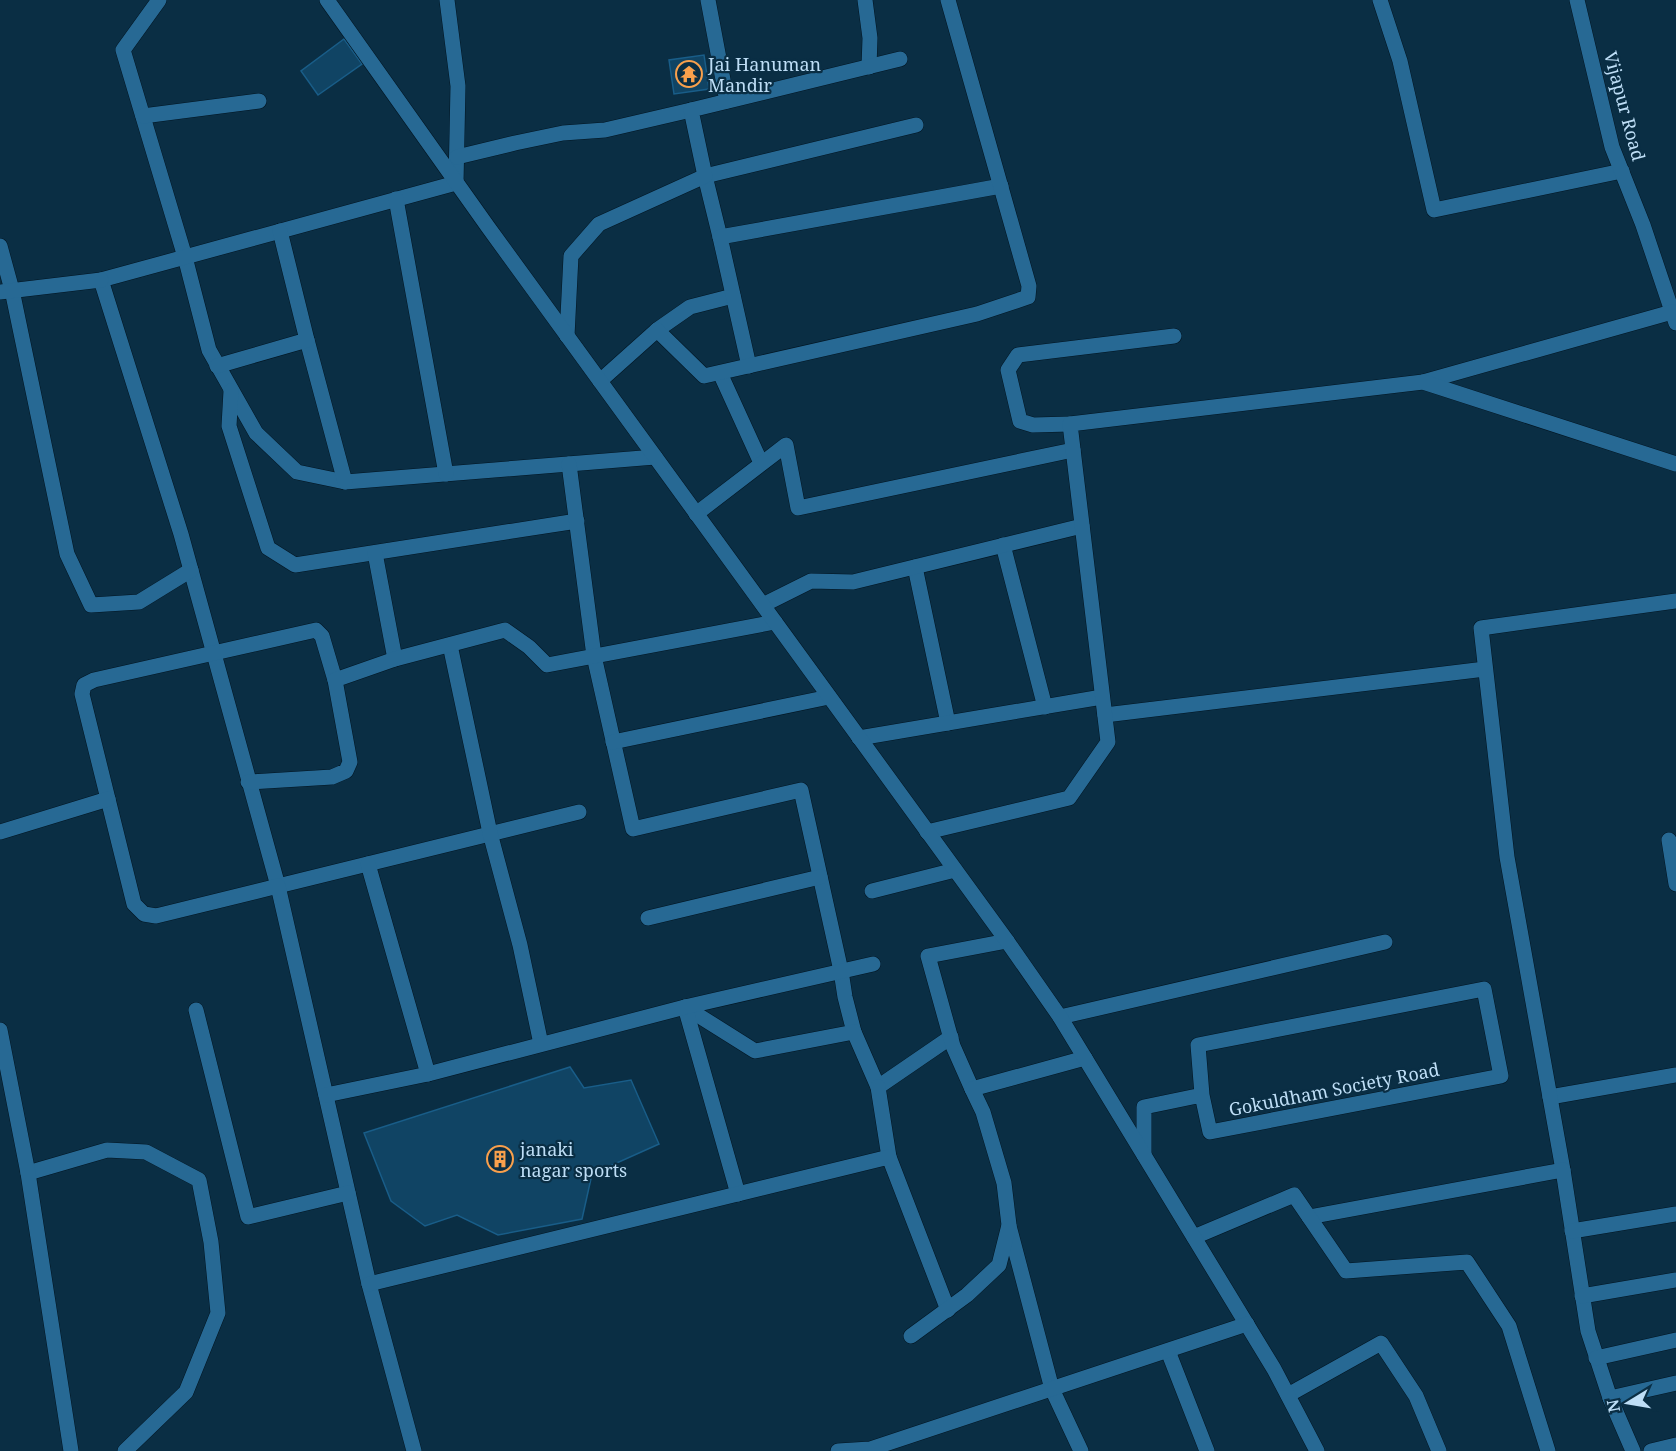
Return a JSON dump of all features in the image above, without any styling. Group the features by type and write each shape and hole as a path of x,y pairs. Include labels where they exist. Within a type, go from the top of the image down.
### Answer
{"street":[{"path":"159,0 123,50 185,257 209,351 256,433 297,472 345,482 655,457"},
{"path":"327,0 456,183 1060,1017 1247,1324 1317,1451"},
{"path":"447,0 458,86 456,183"},
{"path":"708,0 727,101"},
{"path":"865,0 870,38 869,67"},
{"path":"657,330 704,376 977,314 1028,297 1029,286 948,0"},
{"path":"1380,0 1400,61 1434,210 1622,171"},
{"name":"Vijapur Road","path":"1577,0 1612,147 1643,225 1674,317"},
{"path":"457,157 563,133 605,129 691,110 900,59"},
{"path":"143,116 259,101"},
{"path":"691,110 749,366"},
{"path":"567,336 571,256 600,224 705,176 916,125"},
{"path":"6,291 101,280 456,183"},
{"path":"720,237 1000,186"},
{"path":"396,199 446,474"},
{"path":"280,231 345,482"},
{"path":"0,246 6,291 67,554 91,605 139,602 191,570"},
{"path":"101,280 191,570 278,886 369,1284 414,1451"},
{"path":"600,381 657,330 690,307 733,296"},
{"path":"1174,336 1018,356 1008,370 1020,421 1033,425 1070,424 1423,382 1674,317"},
{"path":"217,366 307,340"},
{"path":"720,373 761,463"},
{"path":"1423,382 1676,464"},
{"path":"231,391 229,426 268,548 295,565 577,521"},
{"path":"927,832 1069,798 1108,742 1070,424"},
{"path":"696,514 786,445 798,508 1073,450"},
{"path":"569,464 594,656 633,829 801,790 854,1032 878,1087 889,1157 948,1310"},
{"path":"763,605 811,581 853,582 1082,526"},
{"path":"1003,545 1045,706"},
{"path":"375,553 395,659"},
{"path":"915,567 948,723"},
{"path":"1633,1451 1610,1398 1588,1331 1563,1170 1507,857 1481,628 1676,601"},
{"path":"335,680 395,659 505,630 529,646 547,665 775,622"},
{"path":"248,783 332,777 346,771 350,762 335,680 322,636 316,630 94,680 84,685 82,694 134,904 144,914 156,916 579,812"},
{"path":"450,645 490,833 520,945 541,1044"},
{"path":"1105,715 1485,669"},
{"path":"613,742 829,697"},
{"path":"860,738 1102,697"},
{"path":"0,832 108,799"},
{"path":"1669,840 1676,884"},
{"path":"368,864 428,1074"},
{"path":"872,891 955,870"},
{"path":"648,918 820,877"},
{"path":"1007,941 928,956 951,1037 983,1112 1004,1183 1009,1226 1052,1389 1082,1451"},
{"path":"1060,1017 1385,942"},
{"path":"326,1095 428,1074 685,1007 873,964"},
{"name":"Gokuldham Society Road","path":"1484,989 1501,1076 1210,1132 1202,1095 1198,1045 1484,989"},
{"path":"685,1007 755,1051 854,1032"},
{"path":"685,1007 738,1194"},
{"path":"196,1010 248,1217 348,1193"},
{"path":"0,1030 28,1173 71,1451"},
{"path":"878,1087 951,1037"},
{"path":"972,1089 1085,1058"},
{"path":"1550,1097 1676,1075"},
{"name":"Gokuldham Society Road","path":"1144,1155 1144,1107 1202,1095"},
{"path":"28,1173 107,1150 146,1152 199,1180 211,1242 218,1313 186,1392 125,1451"},
{"path":"369,1284 889,1157"},
{"path":"1309,1217 1563,1170"},
{"path":"1194,1237 1294,1195 1346,1271 1467,1262 1509,1326 1548,1451"},
{"path":"1572,1231 1676,1214"},
{"path":"911,1336 967,1295 999,1265 1009,1226"},
{"path":"1582,1296 1676,1280"},
{"path":"838,1451 870,1449 1247,1324"},
{"path":"1596,1358 1676,1340"},
{"path":"1288,1395 1381,1343 1416,1396 1439,1451"},
{"path":"1168,1351 1207,1451"},
{"path":"1610,1398 1676,1383"},
{"path":"1652,1451 1676,1445"}],"building":[{"path":"344,39 362,64 318,95 301,71"},
{"name":"Jai Hanuman Mandir","path":"704,55 709,89 674,94 669,60"},
{"name":"janaki nagar sports","path":"570,1067 584,1088 631,1080 659,1144 592,1174 582,1219 498,1235 457,1215 425,1226 391,1201 364,1133"}],"place":[{"name":"Jai Hanuman Mandir","path":"689,74"},
{"name":"janaki nagar sports","path":"500,1159"}]}
